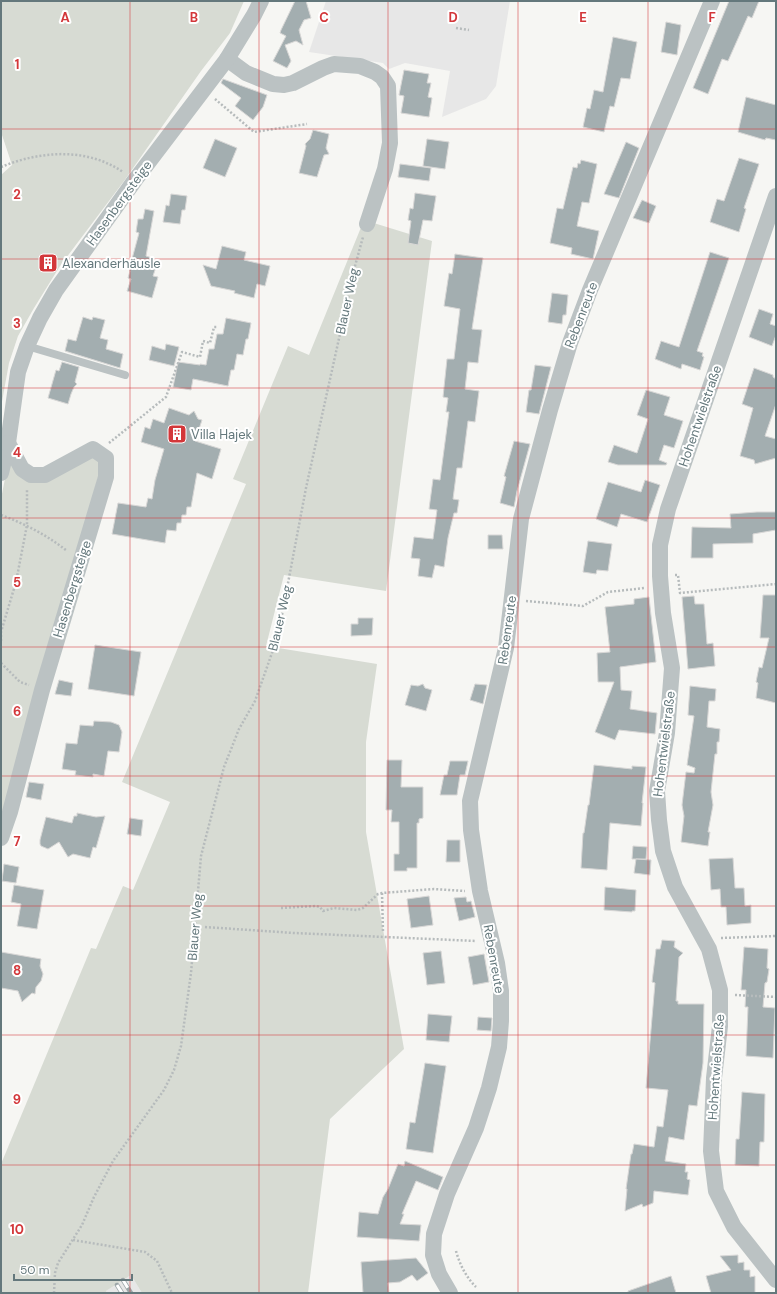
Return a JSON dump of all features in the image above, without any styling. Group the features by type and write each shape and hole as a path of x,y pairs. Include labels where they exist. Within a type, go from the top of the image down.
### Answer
{"street":[{"name":"Hasenbergsteige","path":"1,473 8,443 18,372 27,346 40,318 56,290 135,180 227,59 261,1"},
{"name":"Rebenreute","path":"450,1293 439,1274 433,1255 434,1234 447,1194 476,1128 500,1047 502,991 492,939 480,891 471,830 470,801 506,648 521,519 550,410 570,343 590,290 712,1"},
{"path":"227,59 246,73 273,84 284,85 293,83 334,64 360,66 376,72 382,77 388,86 390,143 385,169 367,224"},
{"name":"Hohentwielstraße","path":"776,196 668,509 660,545 660,576 663,613 672,668 667,733 657,791 663,851 674,887 708,949 720,994 720,1026 714,1078 711,1151 716,1192 734,1227 776,1280"},
{"path":"8,443 22,469 31,475 45,475 94,449 98,452"},
{"name":"Hasenbergsteige","path":"1,838 10,812 42,690 106,477 106,458 98,452"},
{"name":"Rebenreute","path":"436,1293 439,1274"}],"lane":[{"path":"27,346 125,375"}],"path":[{"path":"456,28 469,30"},
{"path":"204,90 254,132 307,124"},
{"path":"1,167 15,161 38,155 67,154 95,158 116,167 135,180"},
{"name":"Blauer Weg","path":"54,1293 55,1273 58,1263 82,1224 113,1160 164,1090 174,1070 181,1046 191,973 201,856 224,767 239,729 255,701 278,636 306,488 355,266 367,224"},
{"path":"98,452 166,397 182,352 200,357 203,341 210,343 214,327 218,327"},
{"path":"1,641 1,632 16,582 27,525 27,484 22,469"},
{"path":"1,515 27,525 54,541 80,561"},
{"path":"660,576 678,575 680,593 776,584"},
{"path":"526,601 583,606 608,592 649,588"},
{"path":"1,664 20,682 42,690"},
{"path":"281,908 316,906 320,907 323,911 334,908 357,910 363,908 378,894 382,893 434,889 480,891"},
{"path":"382,893 383,932"},
{"path":"205,927 462,941 492,939"},
{"path":"702,938 776,936"},
{"path":"720,994 776,997"},
{"path":"73,1240 145,1252 157,1261 172,1293"},
{"path":"456,1251 459,1262 465,1274 476,1288"}],"shaded area":[{"path":"1,1 244,1 230,33 201,71 124,181 60,266 34,308 18,336 9,363 1,407 1,175 12,165 1,132"},
{"path":"326,1 510,1 496,86 486,99 442,117 450,71 405,63 389,69 383,63 309,52"},
{"path":"364,220 432,241 386,591 284,575 266,646 377,664 366,742 366,832 404,1049 330,1119 308,1293 142,1293 131,1275 106,1291 107,1293 1,1293 1,1164 91,948 96,949 123,886 133,890 170,802 122,782 246,484 233,479 288,346 309,355"},
{"path":"10,453 28,479 94,454 103,459 1,832 1,499"},
{"path":"131,1275 142,1293 107,1293 106,1291"}],"building":[{"path":"295,1 306,1 311,18 304,20 299,30 303,45 296,41 285,45 291,61 287,68 273,61 286,36 280,33"},
{"path":"729,1 759,1 752,18 748,16 728,61 722,59 708,94 693,88"},
{"path":"666,22 681,25 677,55 661,52"},
{"path":"613,37 637,42 630,79 621,78 614,107 610,106 604,132 583,127 587,108 590,109 594,90 603,92"},
{"path":"404,70 429,74 427,83 431,83 428,97 432,98 429,117 401,113 404,96 399,95"},
{"path":"223,79 267,95 263,107 253,120 235,106 241,98 221,83"},
{"path":"746,97 776,105 776,140 766,138 765,140 738,132"},
{"path":"313,130 329,134 326,148 329,154 324,155 317,177 299,173 306,146 305,144 310,139"},
{"path":"215,139 237,148 225,177 203,168"},
{"path":"427,139 449,142 445,169 423,166"},
{"path":"626,142 639,148 619,198 604,194"},
{"path":"739,158 759,164 744,208 746,209 739,232 710,222 717,199 724,201"},
{"path":"581,160 597,164 589,203 582,202 577,226 599,231 593,259 571,254 572,248 550,243 557,208 563,209 573,167 577,168 578,163 580,164"},
{"path":"400,164 431,168 429,181 398,177"},
{"path":"415,193 436,196 432,221 423,220 418,245 408,243 411,221 408,220 410,208 413,209"},
{"path":"171,194 187,196 185,210 182,210 180,224 163,222 166,205 169,206"},
{"path":"642,200 656,206 649,223 633,218"},
{"path":"145,209 154,211 146,256 152,258 150,266 156,267 153,276 158,277 152,298 127,291 131,279 128,278 129,270 139,233 136,232 138,219 143,219"},
{"path":"222,246 246,252 244,260 270,266 265,286 257,284 254,298 234,293 235,291 211,286 203,265 216,269"},
{"path":"710,252 729,258 697,351 703,353 702,356 704,357 700,370 682,364 681,369 655,359 661,341 679,347"},
{"path":"455,254 483,258 472,329 482,330 478,363 468,362 465,389 479,391 475,422 468,421 462,468 457,468 453,499 459,500 457,513 454,513 448,538 444,567 435,565 432,578 418,576 420,559 411,558 414,537 433,539 437,510 429,509 433,479 440,480 449,412 446,412 448,398 443,397 447,359 454,359 460,309 444,306 449,273 452,274"},
{"path":"552,293 568,295 566,315 563,315 562,324 548,322"},
{"path":"759,309 773,314 770,324 776,326 776,335 772,346 749,337"},
{"path":"83,317 92,320 93,317 105,320 100,338 108,340 106,349 123,354 120,368 65,351 68,339 76,341"},
{"path":"226,318 251,323 243,355 237,354 234,370 231,370 228,386 193,379 191,390 173,387 178,362 206,365 209,349 214,349 217,334 223,334"},
{"path":"166,344 179,347 174,366 149,360 152,346 165,350"},
{"path":"62,362 79,367 75,382 77,384 74,387 68,404 48,398 56,370 59,371"},
{"path":"535,365 551,367 539,414 526,412"},
{"path":"754,368 773,375 776,379 776,404 765,436 776,439 776,458 755,464 754,460 740,456 753,408 742,404"},
{"path":"646,390 670,397 664,415 683,421 674,448 664,445 659,460 667,463 666,465 618,465 608,462 614,445 637,453 648,419 637,415"},
{"path":"169,408 189,415 194,411 198,419 202,420 195,441 221,449 212,479 197,473 191,507 187,507 186,515 182,515 181,523 177,523 176,531 167,530 165,543 112,534 118,503 146,507 148,498 152,499 155,480 164,449 141,442 145,427 150,429 153,419 164,423"},
{"path":"514,441 530,444 514,507 500,503 506,477 504,476"},
{"path":"645,480 660,485 647,522 621,514 617,527 596,519 608,482 641,492"},
{"path":"776,512 776,530 753,534 753,543 713,544 713,558 691,558 692,527 731,528 730,514"},
{"path":"488,535 502,535 503,549 488,549"},
{"path":"588,541 612,544 608,571 597,570 596,574 583,572"},
{"path":"763,595 776,595 776,703 756,698 758,683 756,682 759,667 762,668 769,638 760,638"},
{"path":"694,596 695,604 704,604 707,644 713,643 715,666 688,669 682,597"},
{"path":"649,597 656,662 620,667 621,690 632,691 630,709 657,713 655,734 619,730 615,740 595,732 614,682 598,682 597,653 610,652 605,607 634,604 634,599"},
{"path":"358,618 373,618 372,635 351,636 351,624 358,624"},
{"path":"95,645 141,652 134,696 88,689"},
{"path":"59,680 73,683 71,696 55,694"},
{"path":"423,684 425,688 432,690 426,711 405,705 411,685 418,686"},
{"path":"475,684 487,685 483,704 470,700"},
{"path":"690,686 716,689 715,701 709,701 707,727 720,729 719,742 717,742 717,754 715,754 711,792 713,805 708,832 710,832 708,846 681,842 684,816 682,805 686,772 694,773 695,768 687,765 694,716 688,715"},
{"path":"94,721 111,722 119,725 122,732 119,752 108,751 104,776 93,774 93,777 75,775 76,771 62,769 66,743 77,744 80,725 93,726"},
{"path":"387,760 402,760 401,787 423,787 423,818 419,819 419,823 417,823 417,868 407,868 407,871 394,871 394,854 399,854 399,822 391,822 392,810 386,810"},
{"path":"450,761 468,761 465,775 460,775 457,795 440,795 444,775 447,775"},
{"path":"594,765 632,769 632,766 646,767 641,826 610,823 607,870 581,868 583,833 589,805"},
{"path":"29,782 44,784 41,800 26,797"},
{"path":"77,813 96,817 105,816 96,848 93,847 90,858 73,854 68,857 59,842 48,849 41,846 40,840 46,817 72,823 74,816 77,816"},
{"path":"130,818 143,820 141,836 127,834"},
{"path":"447,840 460,840 460,862 446,862"},
{"path":"633,846 647,847 646,859 632,859"},
{"path":"733,858 735,888 744,888 745,906 751,905 751,923 727,925 726,907 721,907 720,889 711,890 709,859"},
{"path":"636,859 651,860 650,875 634,873"},
{"path":"4,864 19,867 16,883 2,881"},
{"path":"14,885 44,890 37,929 17,926 21,904 11,902"},
{"path":"605,887 636,890 635,911 604,910"},
{"path":"429,896 433,925 411,928 407,899"},
{"path":"466,897 467,902 471,901 475,917 459,921 454,898"},
{"path":"662,940 675,941 674,947 683,953 679,957 676,1001 678,1001 678,1004 704,1004 703,1063 697,1106 689,1105 684,1140 669,1137 665,1161 686,1164 685,1172 688,1172 687,1179 690,1180 688,1195 654,1191 653,1203 643,1207 642,1204 625,1211 626,1189 631,1154 634,1144 654,1147 657,1126 663,1127 668,1090 646,1088 655,983 652,982 656,949 660,949"},
{"path":"744,947 768,949 767,968 769,969 767,982 765,983 763,1007 775,1008 773,1058 746,1056 748,1007 745,1007 746,990 741,990"},
{"path":"441,951 445,983 427,985 423,953"},
{"path":"1,952 41,959 40,966 43,974 41,981 36,987 35,994 32,993 22,1002 18,991 1,988"},
{"path":"484,954 489,982 473,985 468,957"},
{"path":"428,1014 452,1016 449,1042 426,1040"},
{"path":"478,1017 492,1018 491,1031 477,1030"},
{"path":"425,1063 446,1066 433,1153 406,1149 410,1122 415,1123"},
{"path":"742,1092 765,1094 764,1142 760,1142 759,1166 735,1165 736,1139 739,1139"},
{"path":"405,1161 443,1177 438,1190 416,1181 402,1214 404,1214 400,1224 421,1225 419,1241 357,1237 359,1212 378,1214 383,1197 388,1189 398,1164 404,1166"},
{"path":"738,1255 738,1263 744,1262 744,1270 750,1270 750,1277 755,1276 755,1293 711,1293 706,1276 731,1270 720,1256"},
{"path":"416,1258 428,1273 417,1281 412,1275 400,1282 388,1283 389,1293 363,1293 361,1262"},
{"path":"671,1276 676,1293 628,1293 628,1291"}],"railway":[{"path":"123,1280 131,1293"},
{"path":"117,1285 122,1293"}],"place":[{"name":"Alexanderhäusle","path":"48,263"},
{"name":"Villa Hajek","path":"177,434"}]}
